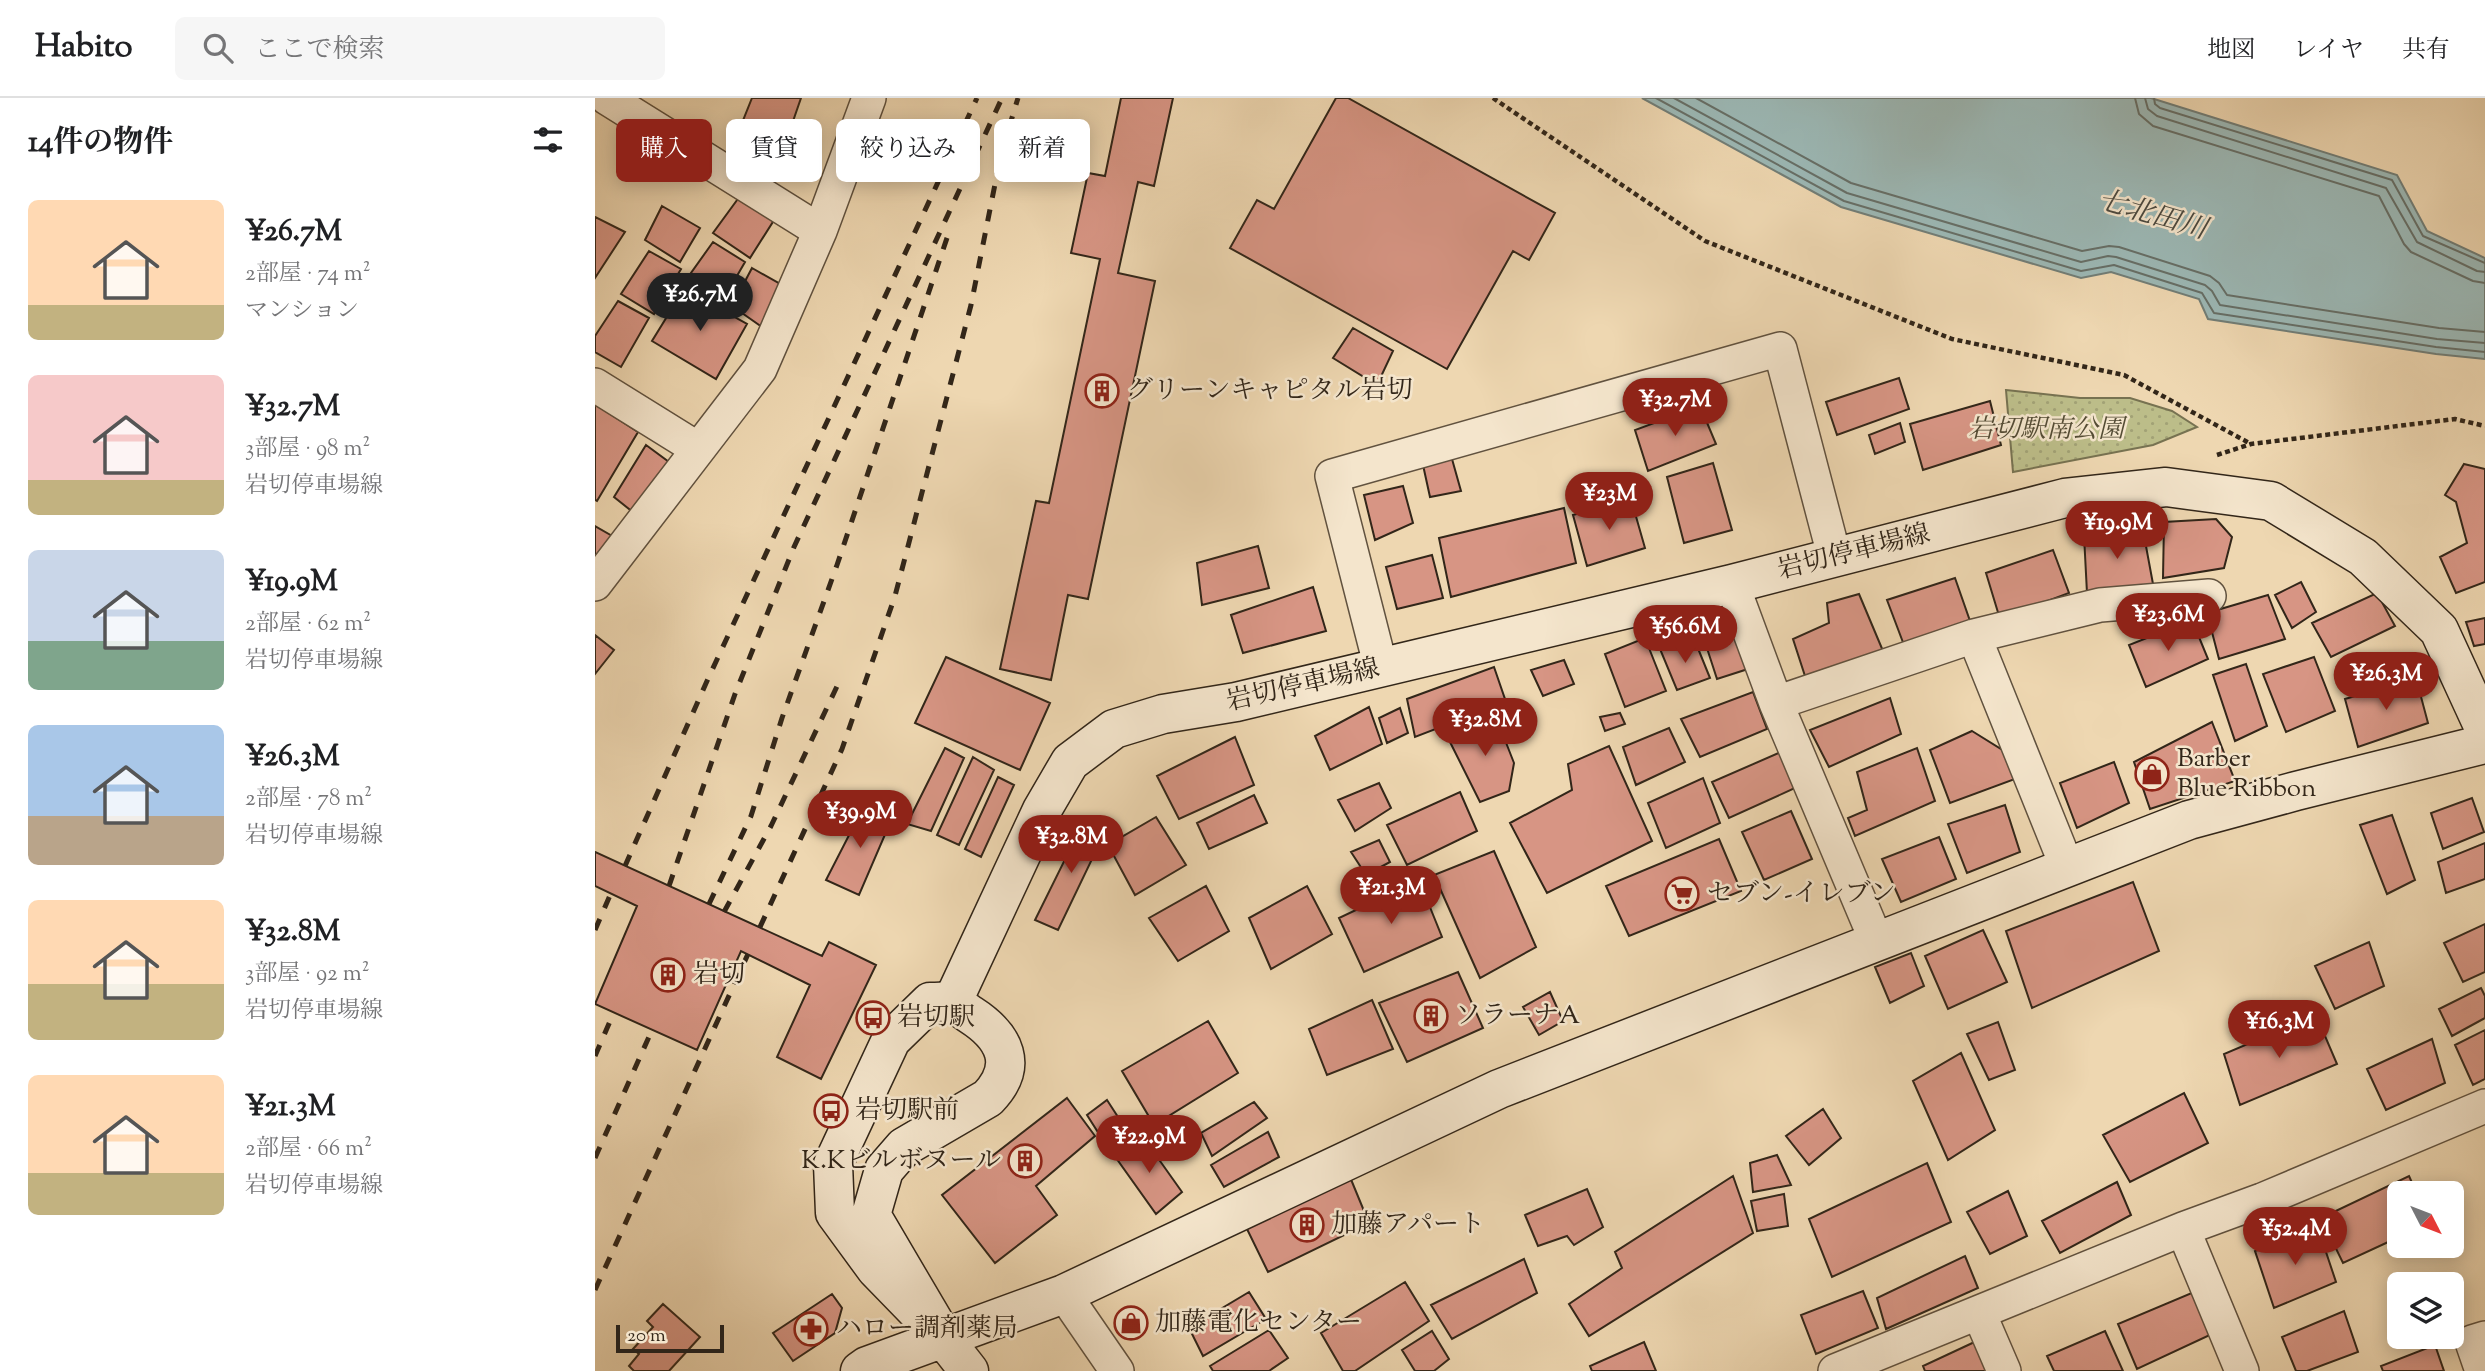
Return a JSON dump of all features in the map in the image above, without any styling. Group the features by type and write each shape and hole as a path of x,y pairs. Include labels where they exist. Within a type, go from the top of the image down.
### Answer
{"main road":[{"name":"岩切停車場線","path":"953,1003 1042,810 1070,762 1114,729 1163,715 1236,702 1835,559 2065,498 2166,487 2271,501 2363,556 2439,631 2485,730"},
{"path":"860,1371 867,1366 1064,1294 1499,1089 1876,940 2189,820 2485,744"},
{"path":"944,1339 871,1215 884,1170 904,1147 988,1098 999,1087 1007,1069 1004,1048 982,1022 953,1003 930,1002 891,1040 833,1164 835,1213 876,1269 944,1339 969,1371"}],"street":[{"path":"607,98 820,231"},
{"path":"595,584 760,369 820,231 869,98"},
{"path":"1381,668 1332,476 1780,349 1835,559"},
{"path":"595,385 698,449"},
{"path":"1732,584 1776,704 1876,940"},
{"path":"1776,704 1974,636 2100,605 2209,596"},
{"path":"1974,636 2067,867"},
{"path":"1835,1371 2183,1228 2262,1200 2485,1106"},
{"path":"2183,1228 2242,1371"},
{"path":"1064,1294 1117,1371"},
{"path":"1979,1313 2004,1371"},
{"path":"2482,1371 2472,1342 2485,1338"}],"path":[{"path":"1493,98 1705,241 1952,339 2123,375 2251,443"},
{"path":"2215,456 2251,443 2455,419 2485,426"}],"green space":[{"name":"岩切駅南公園","path":"2006,390 2080,398 2130,398 2172,411 2197,427 2153,445 2013,472"}],"water":[{"name":"七北田川","path":"1642,98 2151,98 2397,175 2427,231 2485,258 2485,359 2208,319 2199,299 2111,272 2081,278 1841,207"}],"building":[{"path":"752,98 801,98 794,119 744,119"},
{"name":"グリーンキャピタル岩切","path":"1121,98 1173,98 1154,186 1138,182 1118,273 1155,281 1088,599 1068,595 1051,680 1000,669 1036,501 1049,503 1100,259 1071,253 1086,182 1090,182 1090,173 1105,176"},
{"path":"1336,98 1348,98 1555,213 1529,260 1513,251 1447,369 1230,248 1257,200 1274,209"},
{"path":"740,196 776,217 750,258 713,233"},
{"path":"662,206 700,228 680,262 645,240"},
{"path":"595,217 625,232 595,278"},
{"path":"713,242 745,262 723,300 686,280"},
{"path":"649,251 681,269 654,314 621,294"},
{"path":"752,268 782,285 762,327 732,306"},
{"path":"684,289 747,324 716,379 652,341"},
{"path":"618,301 649,318 621,367 595,352 595,336"},
{"path":"1353,328 1393,351 1377,385 1333,358"},
{"path":"1899,378 1909,409 1837,435 1826,402"},
{"path":"1990,401 2001,445 1923,470 1910,424"},
{"path":"595,404 638,432 597,501 595,500"},
{"path":"1700,406 1716,444 1648,471 1635,430"},
{"path":"1900,423 1905,442 1875,454 1869,435"},
{"path":"646,445 669,462 634,513 614,497"},
{"path":"1452,459 1461,491 1430,497 1423,465"},
{"path":"1713,463 1732,530 1684,543 1667,477"},
{"path":"2464,464 2485,469 2485,582 2456,593 2440,557 2467,543 2456,502 2445,495"},
{"path":"1403,486 1413,523 1375,540 1364,495"},
{"path":"1631,499 1645,548 1587,566 1573,515"},
{"path":"1564,508 1576,563 1451,597 1439,538"},
{"path":"2216,519 2232,537 2224,568 2163,578 2164,522"},
{"path":"595,526 614,537 595,564"},
{"path":"2143,530 2153,584 2087,593 2084,535"},
{"path":"1258,546 1269,588 1202,605 1197,563"},
{"path":"2053,550 2069,593 2000,619 1986,573"},
{"path":"1432,555 1443,598 1397,609 1386,567"},
{"path":"1955,578 1970,621 1904,645 1887,600"},
{"path":"2301,582 2316,612 2292,628 2275,595"},
{"path":"1313,587 1326,631 1243,653 1231,615"},
{"path":"2377,593 2395,626 2331,657 2312,623"},
{"path":"1859,594 1883,651 1805,676 1793,639 1829,623 1827,603"},
{"path":"2268,595 2285,639 2219,659 2207,613"},
{"path":"2485,618 2485,644 2474,646 2466,622"},
{"path":"2192,620 2208,659 2146,687 2129,645"},
{"path":"1736,628 1751,668 1717,679 1704,639"},
{"path":"595,635 614,650 595,674"},
{"path":"1645,638 1666,691 1625,707 1605,654"},
{"path":"1695,641 1710,678 1677,690 1660,649"},
{"path":"946,657 1050,703 1020,770 915,723"},
{"path":"2314,657 2335,711 2286,732 2263,674"},
{"path":"1564,660 1574,684 1543,696 1531,670"},
{"path":"2246,664 2267,726 2235,741 2213,675"},
{"path":"1494,667 1506,702 1415,737 1407,699"},
{"path":"2416,678 2428,723 2358,747 2345,699"},
{"path":"1753,692 1767,729 1700,757 1681,719"},
{"path":"1890,698 1901,734 1829,767 1810,730"},
{"path":"1369,707 1382,744 1330,770 1315,736"},
{"path":"1400,708 1408,733 1387,743 1379,718"},
{"path":"1620,713 1625,724 1605,731 1600,717"},
{"path":"1496,717 1514,763 1509,791 1480,802 1447,736"},
{"path":"2212,722 2235,781 2150,809 2134,762"},
{"path":"1669,728 1685,762 1636,785 1623,747"},
{"path":"1972,731 2004,751 2015,779 1950,803 1930,750"},
{"path":"1235,737 1254,785 1179,819 1157,776"},
{"path":"1609,746 1652,841 1547,893 1510,823 1572,790 1568,764"},
{"path":"945,748 964,758 931,831 907,824"},
{"path":"1917,748 1935,801 1855,836 1848,818 1867,810 1857,772"},
{"path":"1781,752 1795,788 1729,818 1712,782"},
{"path":"973,757 994,770 959,845 937,835"},
{"path":"2114,762 2129,803 2077,828 2060,783"},
{"path":"998,777 1014,785 981,857 965,849"},
{"path":"1703,778 1720,823 1666,848 1648,803"},
{"path":"1379,783 1391,808 1355,831 1338,800"},
{"path":"1460,792 1477,831 1407,865 1387,825"},
{"path":"1254,795 1267,823 1209,849 1197,823"},
{"path":"2472,798 2484,832 2443,849 2431,813"},
{"path":"865,804 893,816 859,895 826,880"},
{"path":"2005,805 2020,852 1967,873 1948,824"},
{"path":"1791,811 1812,859 1764,880 1742,832"},
{"path":"2392,815 2415,880 2387,894 2360,825"},
{"path":"1156,817 1186,865 1135,895 1108,845"},
{"path":"1085,819 1106,830 1058,930 1035,920"},
{"path":"1939,837 1956,879 1901,902 1882,859"},
{"path":"1719,839 1741,891 1629,936 1606,886"},
{"path":"1379,840 1390,862 1366,875 1351,852"},
{"path":"2485,843 2485,879 2446,893 2438,862"},
{"path":"1494,851 1536,947 1480,978 1434,875"},
{"name":"岩切","path":"595,852 822,956 829,942 876,965 821,1079 777,1057 810,985 741,951 697,1050 595,1004 637,906 595,886"},
{"path":"1419,880 1442,937 1364,972 1339,918"},
{"path":"2133,882 2159,951 2032,1008 2006,931"},
{"path":"1206,886 1229,931 1178,961 1149,918"},
{"path":"1307,886 1332,934 1271,969 1249,918"},
{"path":"2485,924 2485,972 2463,982 2444,943"},
{"path":"1983,930 2007,982 1948,1009 1925,956"},
{"path":"2369,942 2384,986 2335,1009 2315,966"},
{"path":"1911,953 1924,986 1890,1003 1875,967"},
{"name":"ソラーナA","path":"1458,972 1483,1028 1407,1062 1379,1003"},
{"path":"2481,988 2485,996 2485,1018 2452,1036 2439,1009"},
{"path":"1550,992 1563,1021 1539,1035 1523,1007"},
{"path":"1372,1000 1393,1049 1327,1075 1309,1029"},
{"path":"2316,1015 2337,1064 2240,1105 2224,1054"},
{"path":"1208,1021 1238,1073 1154,1125 1122,1071"},
{"path":"1998,1022 2015,1070 1989,1080 1967,1034"},
{"path":"2485,1030 2485,1079 2473,1085 2455,1045"},
{"path":"2432,1039 2445,1083 2386,1110 2367,1069"},
{"path":"1961,1053 1995,1130 1948,1160 1913,1081"},
{"path":"2184,1093 2208,1143 2130,1182 2103,1135"},
{"name":"K.Kビルボヌール","path":"1067,1098 1095,1136 1036,1186 1057,1215 995,1263 942,1195"},
{"path":"1107,1100 1129,1134 1108,1148 1087,1115"},
{"path":"1254,1102 1267,1118 1212,1156 1201,1133"},
{"path":"1823,1109 1841,1138 1809,1165 1786,1136"},
{"path":"1268,1132 1279,1157 1224,1187 1211,1165"},
{"path":"1143,1137 1182,1192 1156,1214 1114,1155"},
{"path":"1777,1155 1791,1185 1753,1192 1750,1163"},
{"path":"1927,1163 1951,1222 1832,1277 1809,1219"},
{"path":"1733,1176 1753,1233 1589,1336 1569,1304 1622,1268 1615,1252"},
{"path":"2409,1176 2411,1181 2399,1181"},
{"name":"加藤アパート","path":"1350,1177 1369,1223 1268,1272 1246,1227"},
{"path":"2117,1182 2131,1215 2060,1253 2042,1221"},
{"path":"2387,1186 2387,1243 2343,1263 2321,1218"},
{"path":"1587,1189 1603,1227 1574,1245 1567,1236 1538,1246 1525,1215"},
{"path":"2008,1191 2027,1236 1990,1254 1967,1212"},
{"path":"1784,1194 1788,1226 1757,1231 1751,1201"},
{"path":"2318,1228 2336,1282 2274,1308 2255,1251"},
{"path":"1965,1256 1978,1288 1886,1329 1877,1298"},
{"path":"1524,1259 1537,1293 1452,1339 1431,1305"},
{"path":"1405,1282 1429,1321 1355,1371 1343,1371 1321,1333"},
{"path":"1863,1291 1878,1328 1816,1354 1801,1315"},
{"path":"1249,1292 1266,1319 1203,1356 1189,1328"},
{"path":"2194,1292 2212,1334 2137,1369 2118,1324"},
{"path":"832,1294 842,1308 835,1333 793,1361 773,1333"},
{"path":"663,1304 700,1337 669,1371 634,1371 629,1366 639,1354 633,1349 653,1327 647,1321"},
{"path":"2344,1311 2358,1352 2307,1371 2296,1371 2282,1337"},
{"path":"1269,1330 1288,1358 1269,1371 1213,1371 1210,1366"},
{"path":"1432,1331 1449,1359 1434,1371 1415,1371 1402,1350"},
{"path":"2105,1331 2123,1371 2054,1371 2047,1356"},
{"path":"1981,1339 1992,1371 1925,1371 1923,1366"},
{"path":"1644,1342 1656,1371 1592,1371 1590,1366"},
{"path":"2425,1349 2436,1349 2444,1371 2383,1371 2381,1366"}],"railway":[{"path":"625,866 707,681 977,98"},
{"path":"669,886 735,694 794,547 1002,98"},
{"path":"760,927 842,749 895,596 971,305 1001,154 1018,98"},
{"path":"709,904 751,816 782,718 837,565 949,232"},
{"path":"724,912 771,826 840,680"},
{"path":"595,930 611,893"},
{"path":"595,1290 748,954"},
{"path":"595,1056 614,1012"},
{"path":"595,1158 652,1030"}],"place":[{"name":"グリーンキャピタル岩切","path":"1102,391"},
{"name":"Barber Blue Ribbon","path":"2152,774"},
{"name":"セブン-イレブン","path":"1682,894"},
{"name":"岩切","path":"668,975"},
{"name":"ソラーナA","path":"1431,1016"},
{"name":"岩切駅","path":"873,1018"},
{"name":"岩切駅前","path":"831,1111"},
{"name":"K.Kビルボヌール","path":"1025,1161"},
{"name":"加藤アパート","path":"1307,1225"},
{"name":"加藤電化センター","path":"1131,1323"},
{"name":"ハロー調剤薬局","path":"811,1329"}]}
